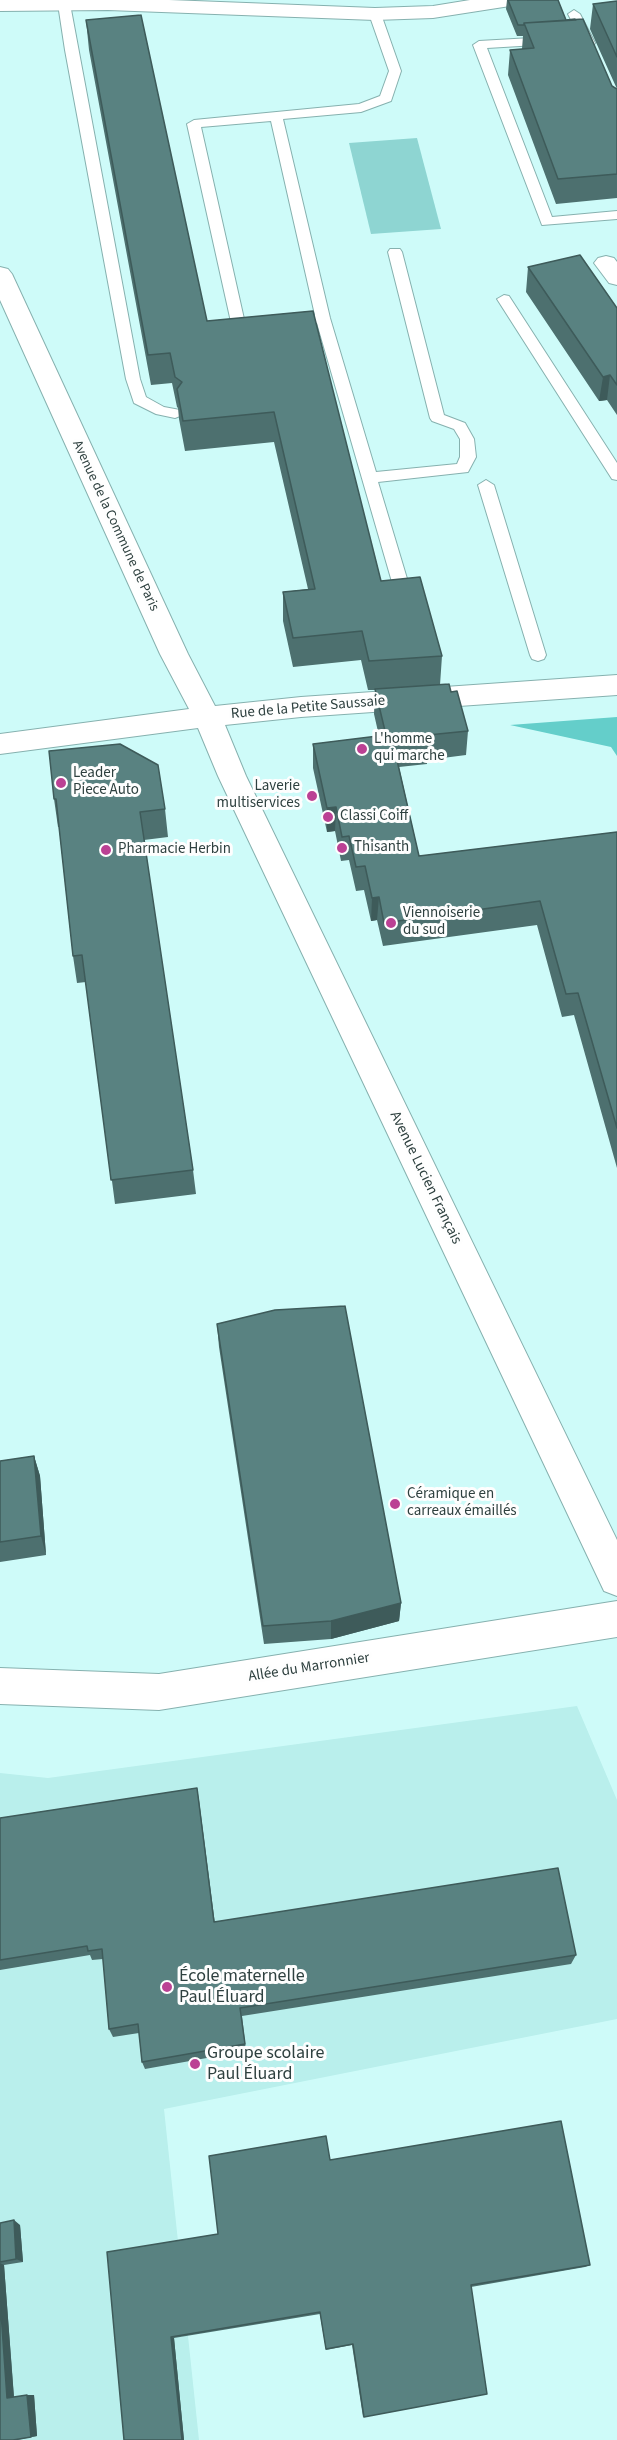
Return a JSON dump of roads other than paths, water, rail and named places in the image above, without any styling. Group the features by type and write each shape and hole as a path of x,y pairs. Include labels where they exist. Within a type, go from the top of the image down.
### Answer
{"street":[{"path":"0,5 108,2 373,7 433,12 510,0"},
{"name":"Avenue de la Commune de Paris","path":"0,274 174,654 207,717 232,776"},
{"name":"Rue de la Petite Saussaie","path":"0,744 207,717 531,689 617,685"},
{"name":"Avenue Lucien Français","path":"232,776 617,1579"},
{"name":"Allée du Marronnier","path":"0,1686 159,1692 617,1619"}],"lane":[{"path":"64,4 133,379 139,400 161,411 175,413"},
{"path":"323,318 256,326 238,322 194,124 362,108 386,98 395,71 373,7"},
{"path":"574,14 576,39 596,59"},
{"path":"576,39 479,45 548,222 617,215"},
{"path":"276,117 323,318 400,582"},
{"path":"371,478 463,468 468,457 467,439 460,426 437,418 395,252"},
{"path":"504,299 617,475"},
{"path":"486,485 538,655"}],"place":[{"name":"L'homme qui marche","path":"362,749"},
{"name":"Leader Piece Auto","path":"61,783"},
{"name":"Laverie multiservices","path":"312,796"},
{"name":"Classi Coiff","path":"328,817"},
{"name":"Thisanth","path":"342,848"},
{"name":"Pharmacie Herbin","path":"106,850"},
{"name":"Viennoiserie du sud","path":"391,923"},
{"name":"Céramique en carreaux émaillés","path":"395,1504"},
{"name":"École maternelle Paul Éluard","path":"167,1987"},
{"name":"Groupe scolaire Paul Éluard","path":"195,2064"}]}
